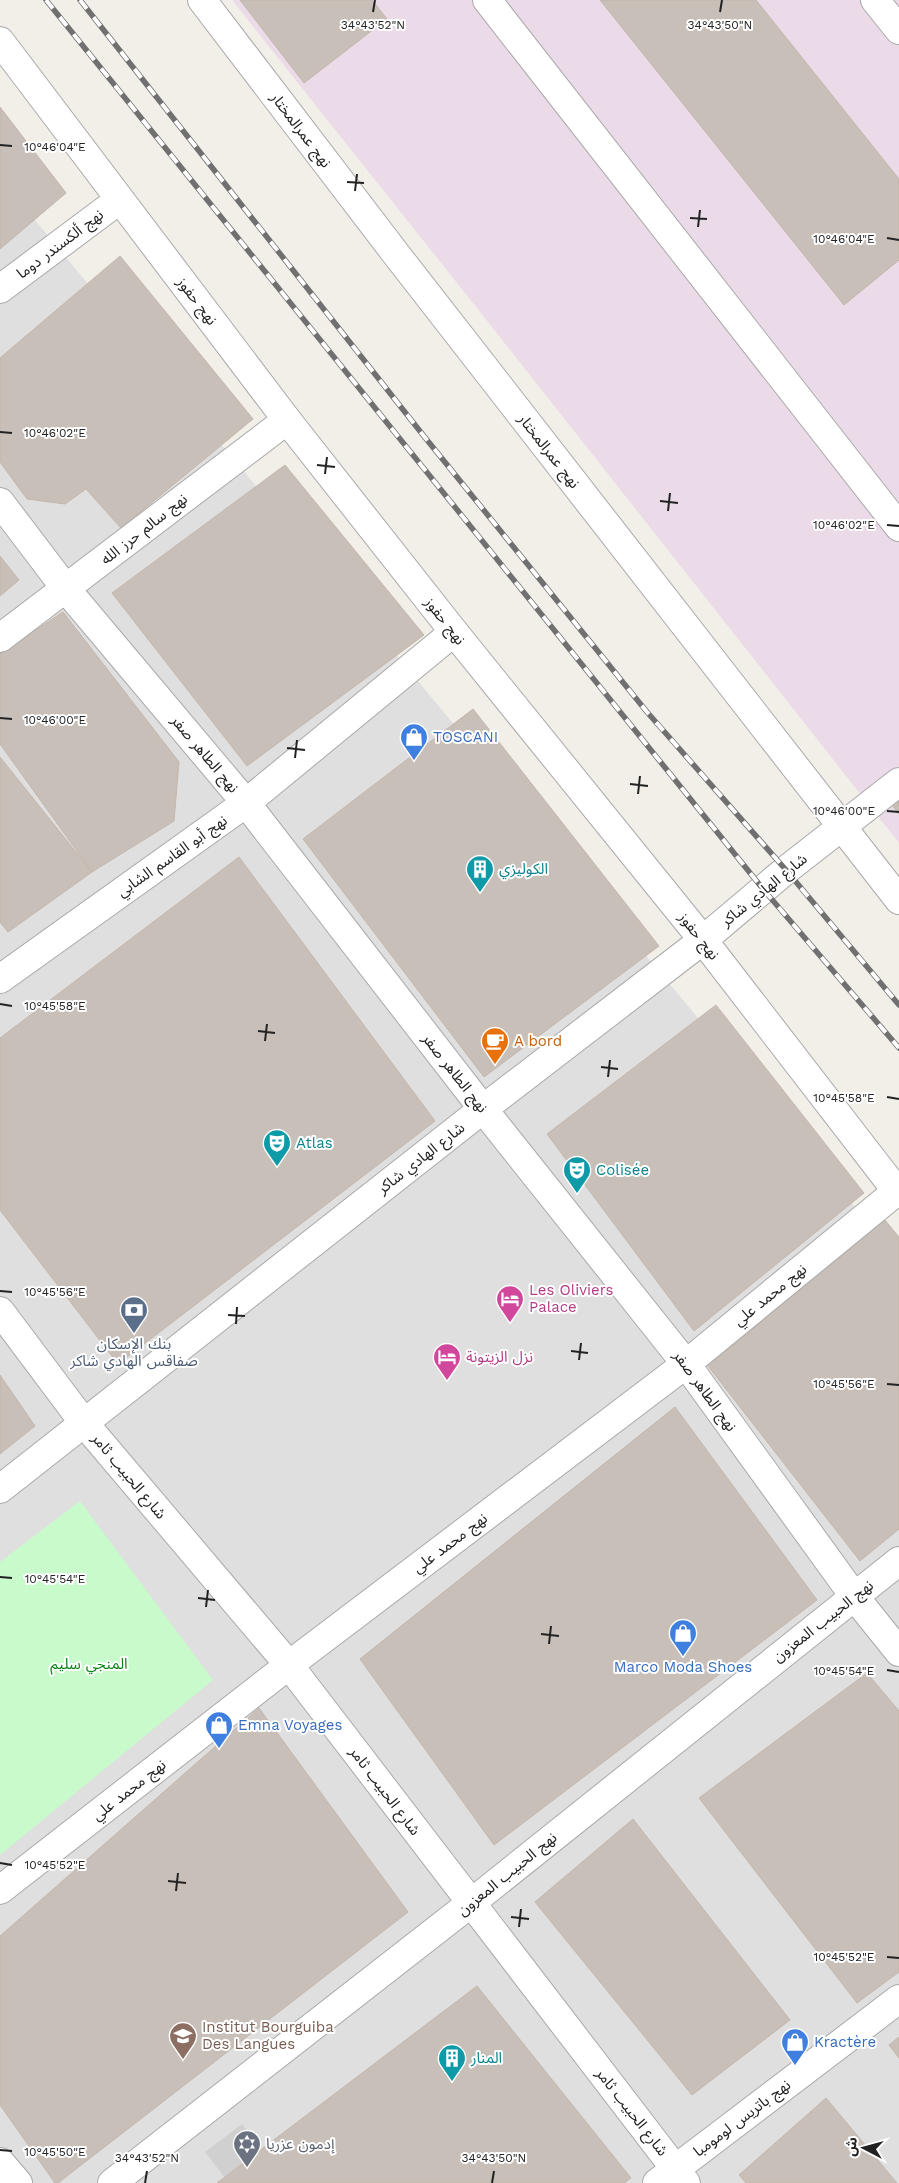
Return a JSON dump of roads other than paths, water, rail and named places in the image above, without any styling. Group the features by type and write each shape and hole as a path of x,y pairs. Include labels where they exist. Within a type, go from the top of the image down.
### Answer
{"street":[{"name":"نهج عمرالمختار","path":"202,0 396,254 899,900"},
{"path":"487,0 899,527"},
{"path":"875,0 899,30"},
{"name":"نهج حفوز","path":"0,42 287,420 454,632 702,940 898,1192"},
{"name":"نهج ألكسندر دوما","path":"0,289 119,200"},
{"name":"نهج سالم حرز الله","path":"0,638 287,420"},
{"name":"نهج الطاهر صفر","path":"0,502 66,589 246,803 483,1109 686,1364 854,1596 899,1652"},
{"name":"نهج أبو القاسم الشابي","path":"0,978 246,803 454,632"},
{"name":"شارع الهادي شاكر","path":"0,1489 483,1109 702,940 778,876 899,782"},
{"name":"نهج محمد علي","path":"0,1890 288,1665 686,1364 898,1192"},
{"name":"شارع الحبيب ثامر","path":"0,1311 84,1423 288,1665 471,1903 673,2178"},
{"name":"نهج الحبيب المعزون","path":"112,2183 471,1903 899,1561"},
{"name":"نهج باتريس لومومبا","path":"673,2178 899,1999"},
{"path":"0,2162 18,2183"}],"railway":[{"path":"46,0 763,889 899,1048"},
{"path":"80,0 423,435 647,712 786,870 899,1005"}],"place":[{"name":"TOSCANI","path":"414,761"},
{"name":"الكوليزي","path":"480,893"},
{"name":"A bord","path":"495,1065"},
{"name":"Atlas","path":"277,1167"},
{"name":"Colisée","path":"577,1194"},
{"name":"Les Oliviers Palace","path":"510,1323"},
{"name":"بنك الإسكان صفاقس الهادي شاكر","path":"134,1334"},
{"name":"نزل الزيتونة","path":"447,1381"},
{"name":"Marco Moda Shoes","path":"683,1657"},
{"name":"Emna Voyages","path":"219,1749"},
{"name":"Institut Bourguiba Des Langues","path":"183,2060"},
{"name":"Kractère","path":"795,2066"},
{"name":"المنار","path":"452,2082"},
{"name":"إدمون عزريا","path":"247,2168"}],"park label":[{"name":"المنجي سليم","path":"89,1664"}]}
